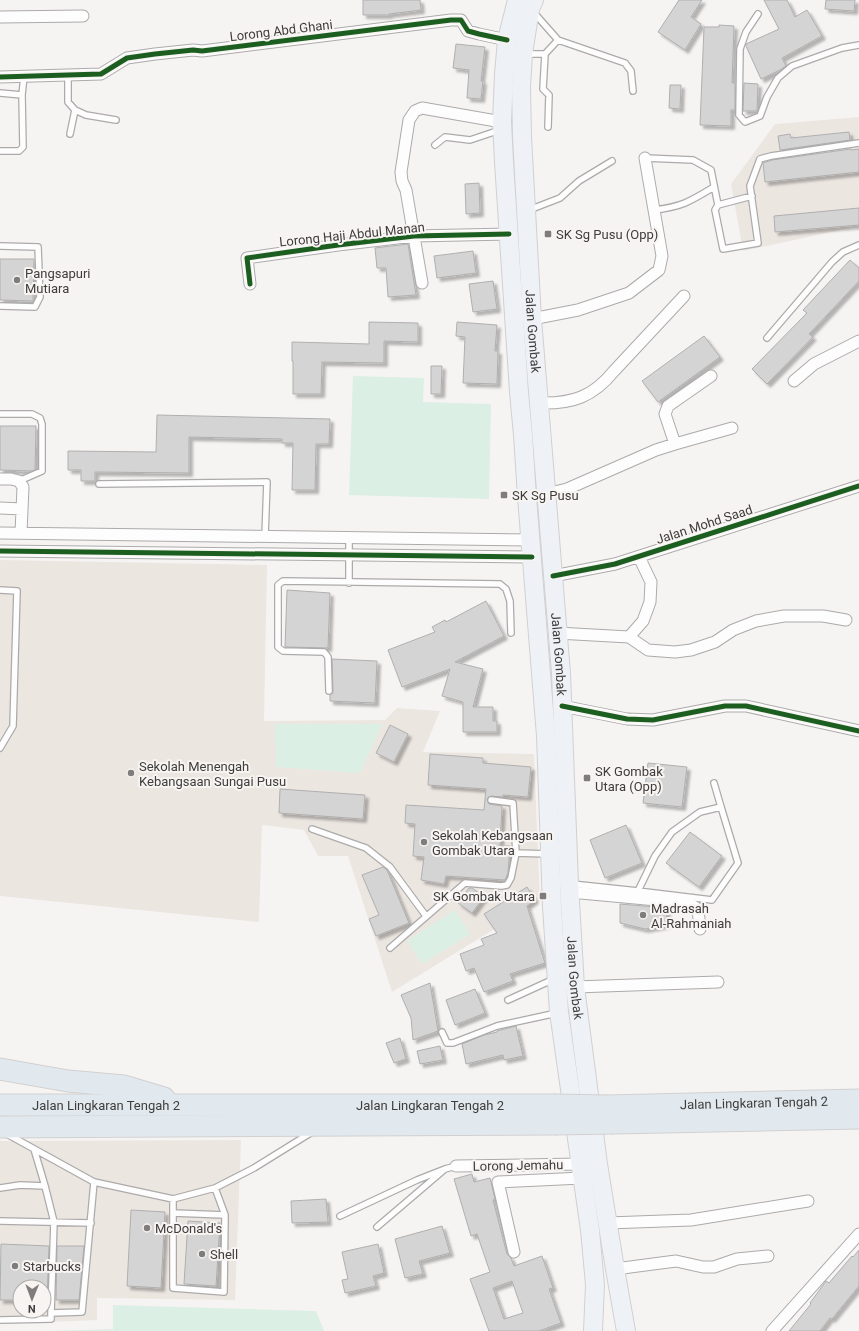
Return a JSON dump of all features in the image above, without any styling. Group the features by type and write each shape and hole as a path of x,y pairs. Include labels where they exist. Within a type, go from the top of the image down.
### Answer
{"highway":[{"path":"0,1069 68,1081 124,1086 186,1104"},
{"path":"0,1096 79,1104"},
{"name":"Jalan Lingkaran Tengah 2","path":"611,1115 859,1100"},
{"name":"Jalan Lingkaran Tengah 2","path":"0,1105 186,1104 553,1115 859,1118"},
{"name":"Jalan Lingkaran Tengah 2","path":"0,1126 322,1126 553,1115"}],"main road":[{"name":"Jalan Gombak","path":"517,0 507,40 502,125 519,392 546,736 556,978 559,1012 590,1230 595,1285 593,1331"},
{"name":"Jalan Gombak","path":"535,8 530,9 523,54 521,86 522,137 532,319 562,706 575,987 598,1164 626,1331"}],"street":[{"path":"0,17 83,16"},
{"name":"Lorong Abd Ghani","path":"0,77 101,74 127,58 192,50 202,51 451,20 461,20 468,31 507,40"},
{"path":"422,283 406,190 401,172 409,120 415,111 422,108 502,125"},
{"path":"532,319 578,310 629,293 659,270 662,256 645,158"},
{"name":"Lorong Haji Abdul Manan","path":"250,284 247,258 414,236 509,234"},
{"path":"539,403 558,403 577,399 590,393 605,382 684,296"},
{"path":"794,381 814,364 859,341"},
{"path":"675,444 665,414 668,406 711,376"},
{"path":"546,494 567,490 656,450 732,428"},
{"path":"0,479 19,481 23,487 22,533"},
{"name":"Jalan Mohd Saad","path":"553,576 616,564 859,486"},
{"path":"0,508 22,509"},
{"path":"0,533 349,537 531,549"},
{"path":"115,552 116,534"},
{"path":"0,551 349,555 531,549"},
{"path":"629,637 643,621 650,602 650,582 639,557"},
{"path":"557,633 629,637 648,650 675,652 691,650 714,642 733,630 756,621 784,616 823,616 846,620"},
{"path":"562,706 627,719 653,720 725,706 746,706 859,731"},
{"path":"570,888 689,903 698,908 700,929"},
{"path":"575,987 718,982"},
{"name":"Lorong Jemahu","path":"450,1168 581,1171"},
{"path":"514,1252 498,1182 581,1171"},
{"path":"608,1223 691,1220 808,1201"},
{"path":"772,1331 859,1234"},
{"path":"615,1269 676,1261 703,1267 714,1267 737,1259 768,1256"}],"lane":[{"path":"535,8 558,40 625,63 631,71 633,91"},
{"path":"758,14 746,32 740,49 739,115 745,122 760,116 767,97 778,78 792,66 842,48 859,45"},
{"path":"548,127 549,95 543,89 545,54 558,40"},
{"path":"523,54 545,54"},
{"path":"0,152 19,152 23,147 22,95 24,76"},
{"path":"68,76 68,102 75,110 86,115 116,120"},
{"path":"0,93 22,95"},
{"path":"70,134 75,110"},
{"path":"435,145 445,137 470,140 502,125"},
{"path":"645,158 693,160 711,170 718,205 715,210 723,249 758,243 750,186 760,159 771,156 859,143"},
{"path":"527,210 560,198 579,181 612,161"},
{"path":"654,210 671,208 685,204 714,187"},
{"path":"718,205 752,196"},
{"path":"767,338 832,262 843,252 859,245"},
{"path":"0,246 38,247 40,297 35,307 0,306"},
{"path":"0,414 32,414 40,418 42,424 42,471 19,481"},
{"path":"99,484 267,482 265,536"},
{"path":"349,537 349,583"},
{"path":"328,691 328,657 324,652 284,651 278,648 278,585 283,581 500,584 506,588 510,601 511,633"},
{"path":"0,590 17,591 13,726 0,748"},
{"path":"570,888 638,891 712,900 738,863 714,783"},
{"path":"390,948 465,883 501,886 507,885 511,878 516,853 512,803 491,800"},
{"path":"638,891 655,856 672,832 700,812 722,807"},
{"path":"312,829 366,848 390,867 426,916"},
{"path":"516,853 550,854"},
{"path":"508,1000 556,978"},
{"path":"442,1032 448,1043 453,1043 497,1026 559,1012"},
{"path":"0,1131 94,1182 173,1199 215,1188 254,1168 322,1126"},
{"path":"34,1149 54,1222 52,1283"},
{"path":"340,1216 417,1180 450,1168"},
{"path":"377,1227 450,1168"},
{"path":"52,1313 82,1312 94,1182"},
{"path":"0,1188 20,1185 45,1186"},
{"path":"173,1199 173,1288 224,1292 225,1214 215,1188"},
{"path":"173,1213 225,1214"},
{"path":"0,1221 90,1223"},
{"path":"0,1320 50,1319"}],"shaded area":[{"path":"859,117 859,226 743,251 731,184 775,124"},
{"name":"Sekolah Menengah Kebangsaan Sungai Pusu","path":"0,560 267,565 264,721 385,720 397,708 440,711 423,752 534,754 540,901 392,992 348,856 318,856 304,830 262,825 259,922 0,896"},
{"path":"241,1140 235,1300 97,1298 97,1320 0,1324 0,1141"}],"green space":[{"path":"353,376 424,378 423,402 491,404 489,499 349,495"},
{"path":"275,724 382,724 360,773 276,767"},
{"path":"455,910 470,934 422,964 407,941"},
{"path":"113,1305 316,1311 324,1331 48,1331 113,1329"}],"building":[{"path":"363,0 420,0 421,10 389,15 363,15"},
{"path":"679,0 702,0 691,17 701,24 685,50 658,32"},
{"path":"764,0 787,0 795,17 807,10 822,36 782,58 786,66 761,79 746,44 779,29"},
{"path":"826,0 855,0 854,11 825,9"},
{"path":"719,25 734,26 732,83 735,83 735,110 731,110 731,126 700,125 704,27 719,27"},
{"path":"456,44 485,47 481,81 483,81 481,99 467,98 469,70 453,68"},
{"path":"744,83 758,84 757,111 743,111"},
{"path":"670,85 681,85 680,109 669,108"},
{"path":"849,132 850,140 780,150 778,136 790,134 791,138"},
{"path":"859,149 859,172 765,182 763,163 772,160"},
{"path":"479,183 480,213 466,214 465,184"},
{"path":"859,208 859,225 775,232 774,216"},
{"path":"408,244 416,295 388,297 386,268 377,268 375,248"},
{"path":"473,251 476,273 437,278 434,256"},
{"name":"Pangsapuri Mutiara","path":"0,259 34,259 33,301 0,300"},
{"path":"850,260 859,268 859,281 809,334 813,337 767,384 752,369 807,313 803,310"},
{"path":"493,281 497,309 473,312 469,284"},
{"path":"369,322 418,323 418,342 384,341 384,363 322,362 321,394 293,394 292,342 369,344"},
{"path":"457,322 497,325 495,351 498,351 497,384 463,383 465,337 456,336"},
{"path":"704,336 720,357 658,402 642,381"},
{"path":"431,366 442,366 441,394 431,394"},
{"path":"157,415 330,419 329,444 316,444 315,490 292,490 293,443 282,443 282,439 189,437 189,473 95,472 95,481 81,481 81,470 68,470 68,451 156,452"},
{"path":"0,426 36,426 35,470 0,470"},
{"path":"287,590 330,593 328,648 285,647"},
{"path":"486,601 504,636 455,662 483,669 473,707 493,707 493,721 497,721 497,732 463,732 463,702 442,696 450,669 402,687 388,650 435,632 432,627 445,620 446,622"},
{"path":"332,659 377,661 375,703 330,701 330,695 333,693"},
{"path":"390,725 408,734 394,762 376,753"},
{"path":"430,754 483,758 483,763 531,767 528,797 503,795 503,797 491,796 487,799 489,804 502,806 500,846 510,846 508,873 505,880 446,876 444,884 421,880 424,857 413,856 415,824 405,823 406,805 484,810 486,789 428,785"},
{"path":"648,763 687,767 682,807 643,803"},
{"path":"280,789 365,795 363,819 279,813"},
{"path":"626,825 642,863 605,878 590,840"},
{"path":"690,832 722,856 699,887 666,863"},
{"path":"383,867 387,870 409,923 376,936 369,919 379,915 362,875"},
{"path":"527,887 535,900 527,906 545,963 510,974 513,981 484,992 474,968 466,971 460,954 484,945 481,939 497,933 484,914"},
{"path":"469,888 472,888 484,897 472,913 458,903"},
{"name":"Madrasah Al-Rahmaniah","path":"620,904 667,908 666,925 645,929 620,923"},
{"path":"430,983 438,1031 413,1040 411,1018 401,995"},
{"path":"475,989 485,1013 455,1025 446,1000"},
{"path":"516,1026 523,1056 504,1060 503,1055 466,1064 462,1044 484,1035"},
{"path":"400,1038 406,1059 394,1063 386,1043"},
{"path":"440,1046 443,1060 420,1064 417,1051"},
{"path":"472,1174 474,1182 490,1178 495,1199 493,1200 507,1254 511,1258 514,1266 542,1256 553,1288 549,1289 561,1323 539,1331 489,1331 470,1279 490,1272 477,1234 471,1236 454,1179","holes":["512,1281 523,1313 504,1319 493,1288"]},
{"path":"326,1199 328,1222 292,1223 291,1201"},
{"path":"131,1210 165,1212 161,1288 127,1286"},
{"name":"Shell","path":"188,1221 220,1223 216,1286 184,1284"},
{"path":"442,1226 450,1253 419,1261 423,1274 405,1278 395,1239"},
{"name":"Starbucks","path":"1,1244 49,1246 48,1279 12,1279 12,1300 0,1300"},
{"path":"378,1244 384,1273 373,1276 376,1286 345,1293 342,1280 348,1279 342,1252"},
{"path":"57,1246 84,1246 79,1300 56,1300"},
{"path":"859,1250 859,1286 832,1319 830,1318 820,1331 789,1331 811,1304 810,1303 826,1281 829,1283"}],"cycle path":[{"path":"0,77 101,74 127,58 193,50 202,51 451,20 461,20 468,31 507,40"},
{"path":"250,284 247,258 414,236 509,234"},
{"path":"553,576 615,564 859,486"},
{"path":"0,551 532,557"},
{"path":"562,706 627,719 653,720 725,706 746,706 859,731"}],"place":[{"name":"SK Sg Pusu (Opp)","path":"548,234"},
{"name":"Pangsapuri Mutiara","path":"17,280"},
{"name":"SK Sg Pusu","path":"504,495"},
{"name":"Sekolah Menengah Kebangsaan Sungai Pusu","path":"131,773"},
{"name":"SK Gombak Utara (Opp)","path":"587,778"},
{"name":"Sekolah Kebangsaan Gombak Utara","path":"424,842"},
{"name":"SK Gombak Utara","path":"543,896"},
{"name":"Madrasah Al-Rahmaniah","path":"643,915"},
{"name":"McDonald's","path":"147,1228"},
{"name":"Shell","path":"202,1254"},
{"name":"Starbucks","path":"15,1266"}]}
